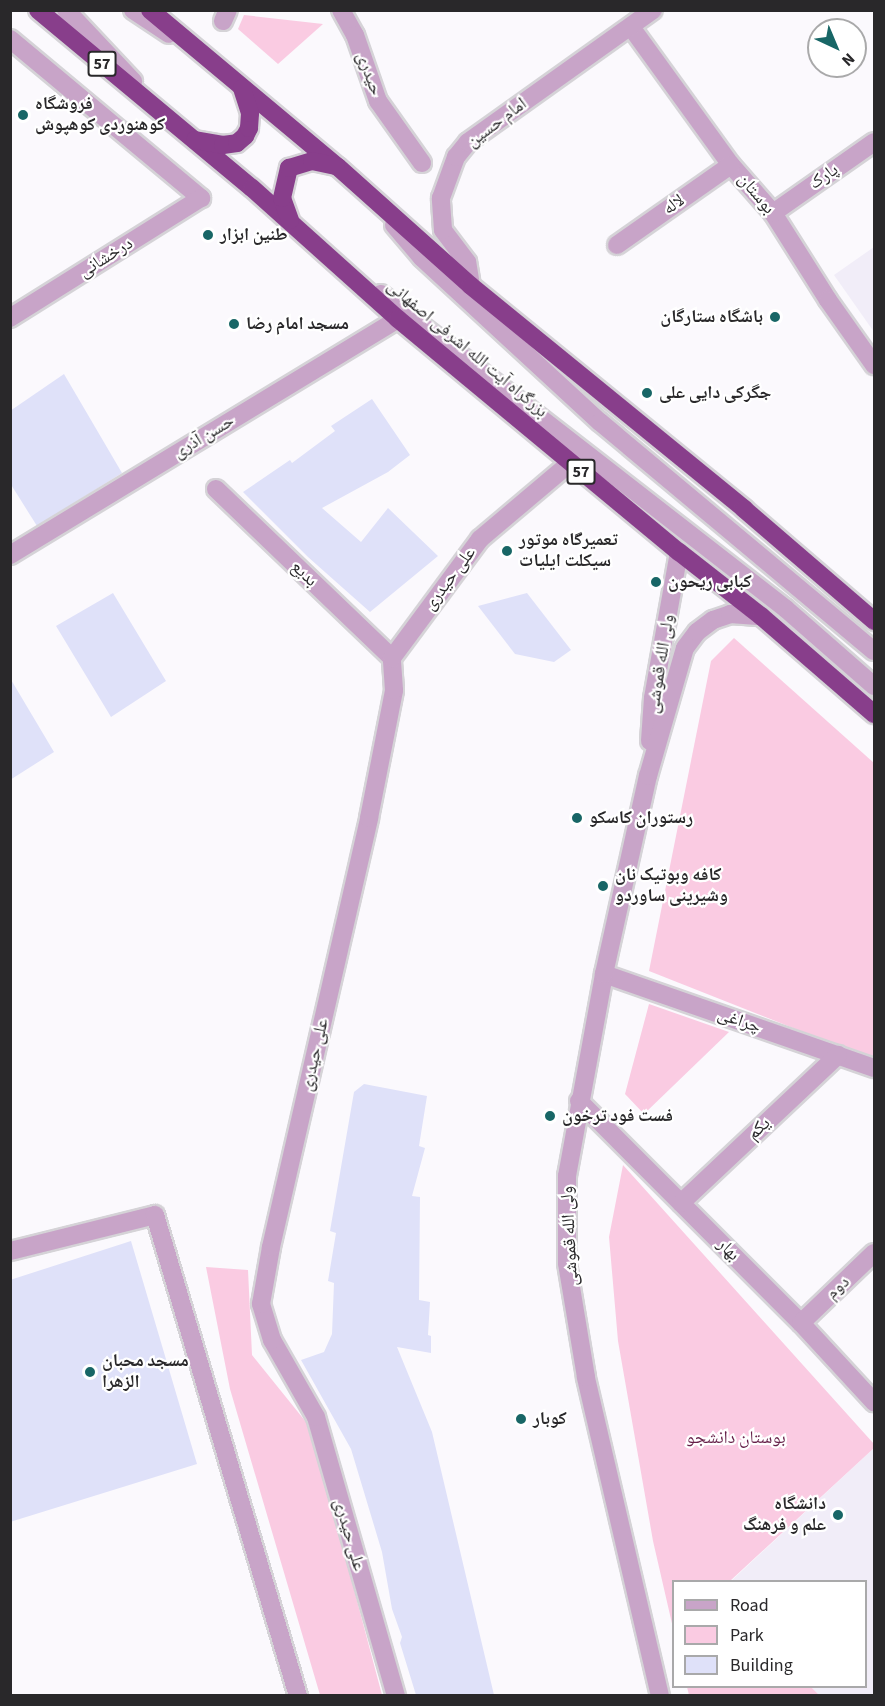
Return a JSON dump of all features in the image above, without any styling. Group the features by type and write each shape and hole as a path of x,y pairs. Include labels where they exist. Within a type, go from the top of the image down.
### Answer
{"highway":[{"name":"بزرگراه آیت الله اشرفی اصفهانی","path":"38,10 194,140 398,319 570,463 761,616 874,714"},
{"path":"150,10 338,166 471,285 744,509 874,621"},
{"path":"194,140 223,145 237,143 245,136 249,128 250,113 242,88"},
{"path":"292,225 282,198 289,168 312,161 338,166"}],"street":[{"path":"66,10 165,117"},
{"path":"133,10 206,57"},
{"name":"حیدری","path":"340,10 355,34 378,101 422,163"},
{"name":"امام حسین","path":"471,285 467,262 443,230 441,198 456,157 468,142 653,10"},
{"name":"بوستان","path":"631,27 731,165 773,213 828,300 874,365"},
{"name":"درخشانی","path":"10,39 201,198 10,318"},
{"name":"پارک","path":"773,213 874,142"},
{"name":"لاله","path":"616,245 731,165"},
{"path":"365,192 422,258 600,422 874,651"},
{"path":"292,225 786,609 874,686"},
{"name":"حسن آذری","path":"10,555 398,319"},
{"name":"علی حیدری","path":"396,1695 316,1417 272,1340 261,1304 271,1247 371,806 394,690 392,658 480,539 570,463"},
{"name":"بدیع","path":"216,489 392,658"},
{"name":"ولی الله قموشی","path":"648,776 653,698 679,552"},
{"name":"ولی الله قموشی","path":"660,1695 586,1377 567,1263 567,1176 604,974 648,776 685,648 698,632 713,620 730,614 761,616"},
{"name":"چراغی","path":"604,974 874,1068"},
{"name":"یکم","path":"681,1203 838,1055"},
{"name":"بهار","path":"579,1101 801,1323 874,1402"},
{"path":"10,1251 154,1215 298,1695"},
{"name":"دوم","path":"801,1323 874,1253"}],"shaded area":[{"path":"874,247 874,332 834,275"},
{"name":"دانشگاه علم و فرهنگ","path":"874,1448 874,1695 819,1695 812,1688 867,1688 867,1580 732,1580"}],"green space":[{"path":"244,15 323,24 278,64 238,29"},
{"path":"734,638 874,763 874,1060 649,971 711,661"},
{"path":"649,1004 729,1032 644,1114 625,1094"},
{"name":"بوستان دانشجو","path":"623,1165 874,1444 874,1448 731,1580 672,1580 672,1624 653,1541 618,1341 609,1237"},
{"path":"206,1267 248,1270 252,1355 306,1422 343,1548 382,1695 320,1695 230,1389"},
{"path":"687,1688 812,1688 819,1695 689,1695"}],"building":[{"path":"64,374 122,473 37,526 10,483 10,411"},
{"path":"372,399 410,455 388,472 322,508 361,542 388,508 438,556 370,612 308,557 243,492 290,460 292,463 335,431 331,426"},
{"path":"113,593 166,681 111,717 56,626"},
{"path":"527,593 571,650 554,662 515,654 478,606"},
{"path":"10,678 54,752 10,780"},
{"path":"364,1084 427,1096 419,1146 425,1148 412,1196 420,1197 419,1300 430,1302 428,1335 431,1336 431,1353 397,1347 432,1432 494,1695 416,1695 400,1643 402,1637 392,1609 382,1552 351,1449 301,1360 324,1352 332,1334 334,1283 328,1281 336,1233 330,1231 354,1092"},
{"name":"مسجد محبان الزهرا","path":"131,1241 197,1464 10,1522 10,1280"}],"place":[{"name":"فروشگاه کوهنوردی کوهپوش","path":"23,115"},
{"name":"طنین ابزار","path":"208,235"},
{"name":"باشگاه ستارگان","path":"775,317"},
{"name":"مسجد امام رضا","path":"234,324"},
{"name":"جگرکی دایی علی","path":"647,393"},
{"name":"تعمیرگاه موتور سیکلت ایلیات","path":"507,551"},
{"name":"کبابی ریحون","path":"656,582"},
{"name":"رستوران کاسکو","path":"577,818"},
{"name":"کافه وبوتیک نان وشیرینی ساوردو","path":"603,886"},
{"name":"فست فود ترخون","path":"550,1116"},
{"name":"مسجد محبان الزهرا","path":"90,1372"},
{"name":"کوبار","path":"521,1419"},
{"name":"دانشگاه علم و فرهنگ","path":"838,1515"}]}
